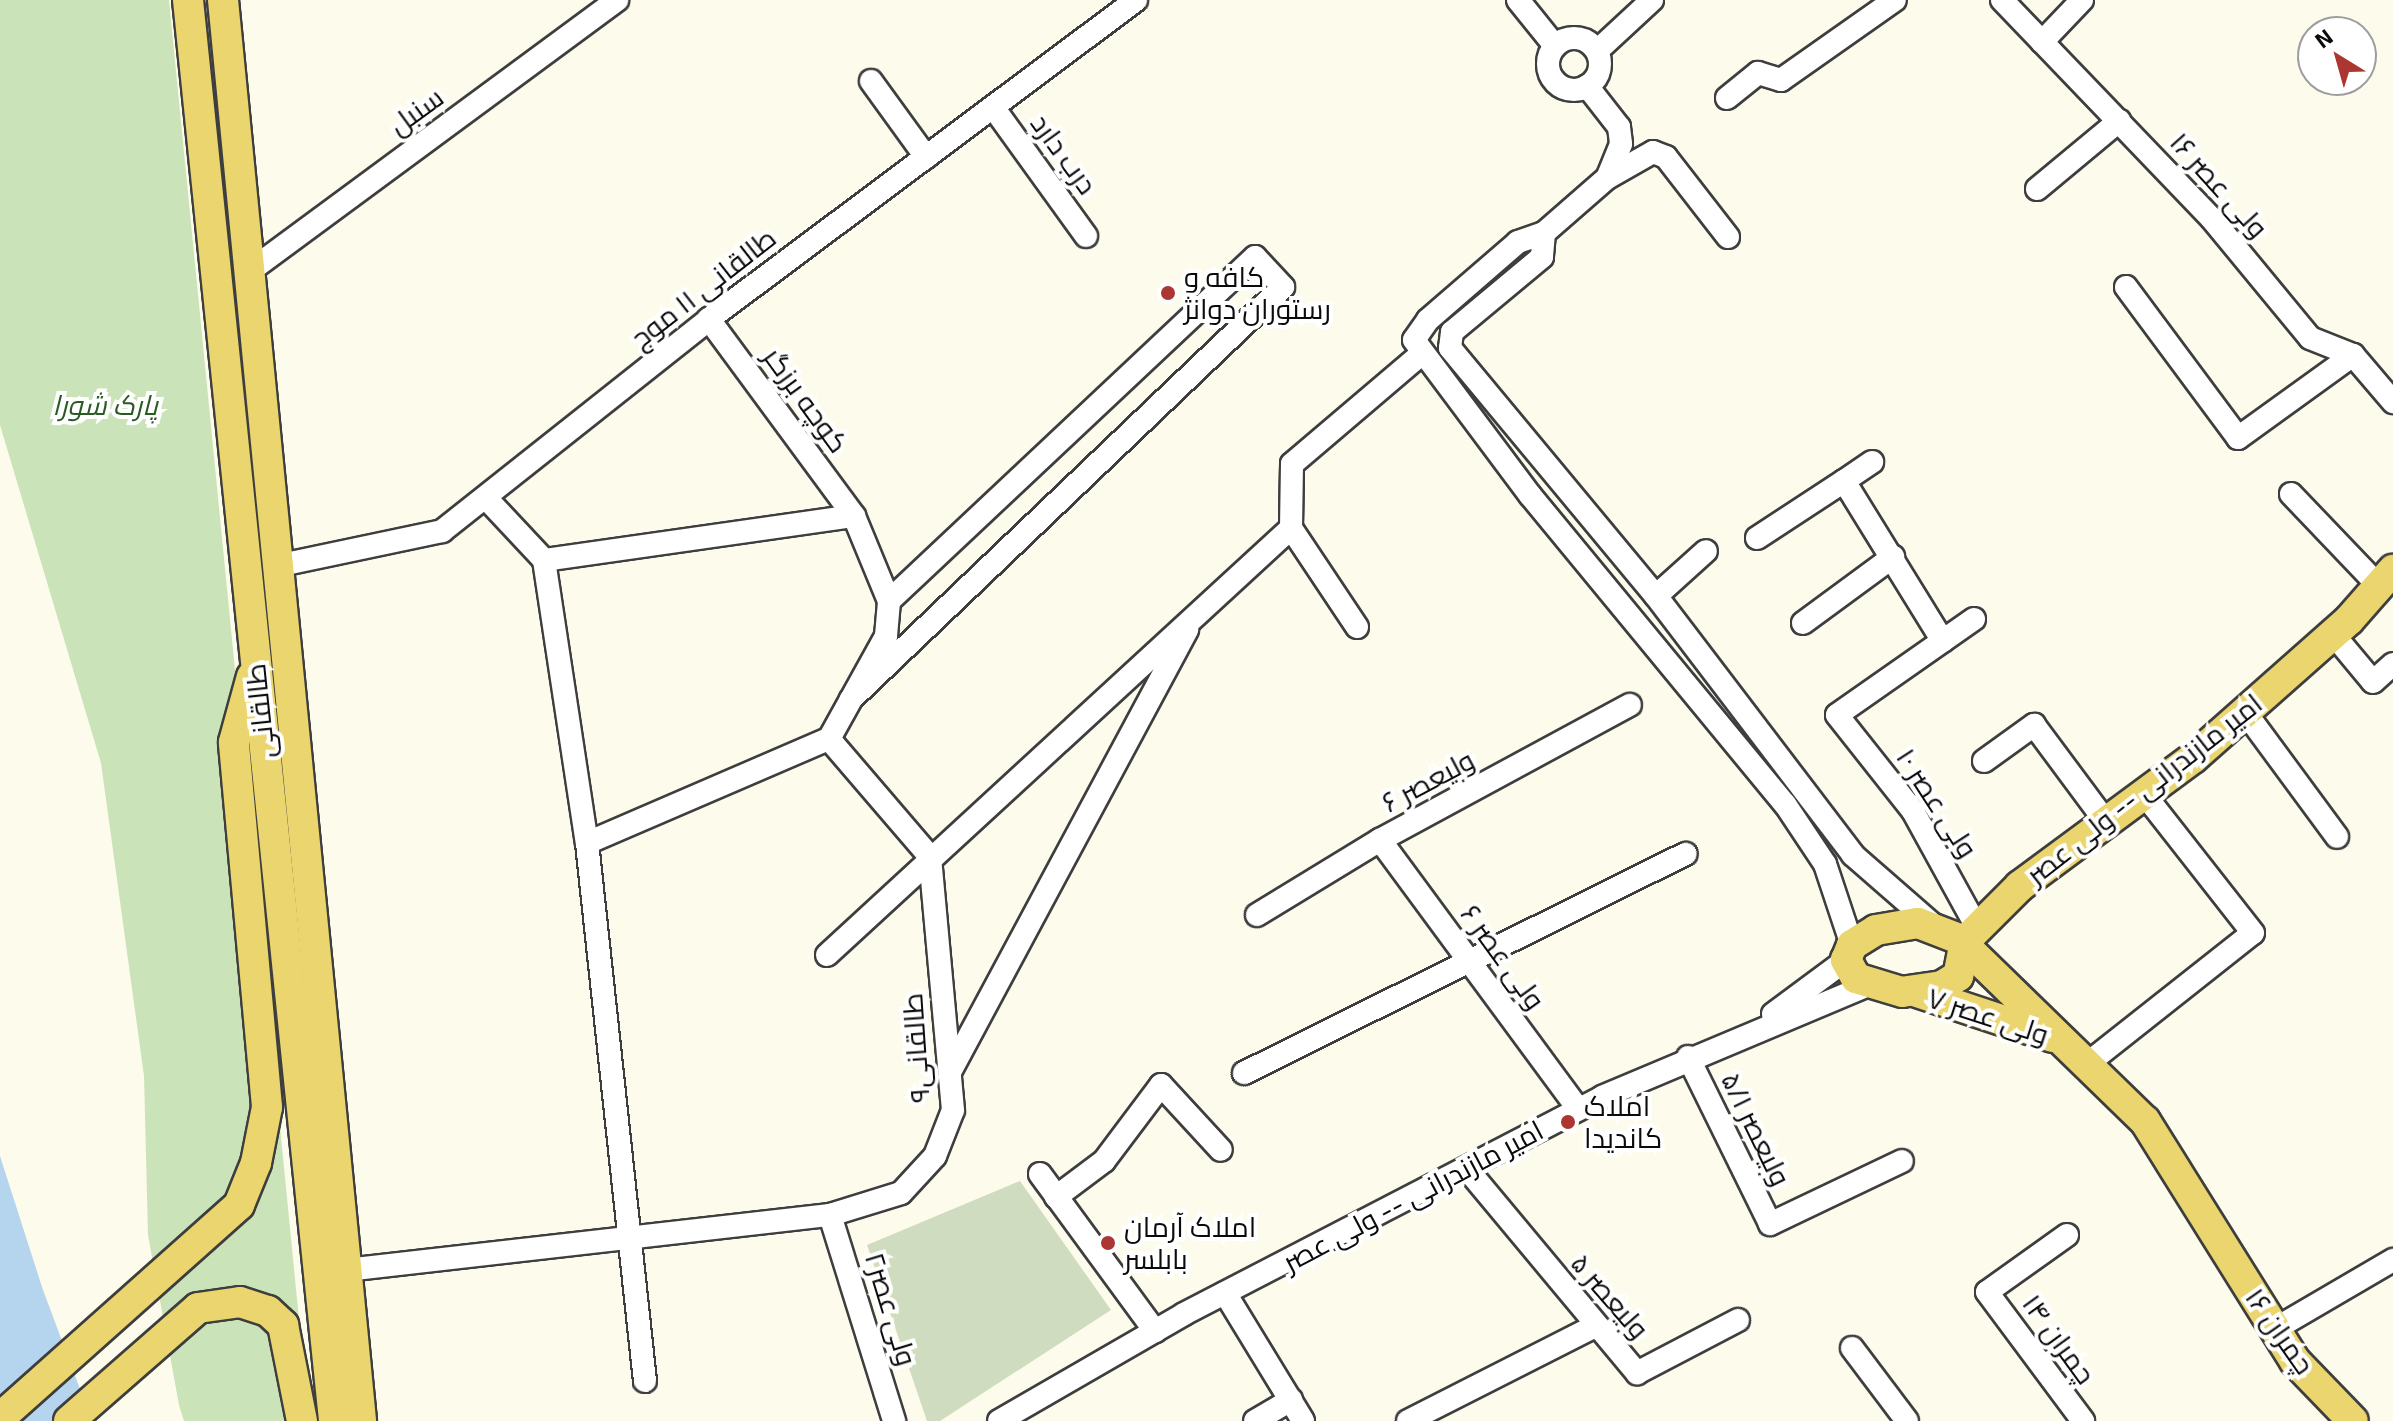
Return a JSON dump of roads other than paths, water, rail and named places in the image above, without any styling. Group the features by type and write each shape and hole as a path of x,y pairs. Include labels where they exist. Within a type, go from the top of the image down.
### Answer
{"main road":[{"name":"طالقانی","path":"188,0 334,1421"},
{"name":"طالقانی","path":"223,0 281,565 321,1062 361,1421"},
{"name":"امیر مازندرانی -- ولی عصر","path":"1914,991 1958,976 1970,939 2020,886 2144,794 2245,712 2333,634 2386,578"},
{"path":"0,1418 231,1213 248,1185 267,1107 234,742 256,667"},
{"path":"1914,991 1866,986 1849,953 1876,930 1932,924"},
{"name":"ولی عصر ۷","path":"1932,924 1970,939 2063,1040 2145,1121 2215,1236"},
{"name":"ولی عصر ۷","path":"1914,991 2063,1040"},
{"name":"چمران ۱۶","path":"2215,1236 2295,1361 2353,1421"},
{"path":"69,1421 198,1308 240,1302 268,1311 283,1325 302,1421"}],"street":[{"name":"سنبل","path":"251,270 617,0"},
{"name":"طالقانی ۱۱ موج","path":"281,565 442,531 709,319 1136,0"},
{"path":"1518,0 1555,46"},
{"path":"1597,51 1652,0"},
{"path":"1727,98 1758,73 1781,80 1895,0"},
{"name":"ولی عصر ۱۶","path":"2002,0 2212,219 2310,338 2353,355 2393,402"},
{"path":"2042,42 2082,0"},
{"path":"1580,39 1597,51 1600,66 1587,86 1564,88 1551,77 1548,61 1555,46 1580,39"},
{"path":"871,81 926,157"},
{"path":"1587,86 1619,127 1621,144 1607,178"},
{"name":"درب دارد","path":"993,107 1086,236"},
{"path":"2037,189 2119,121"},
{"path":"1728,237 1658,152 1607,178 1544,233 1518,242 1417,331 1420,355 1785,804 1825,864 1849,953 1750,1031"},
{"path":"1544,233 1542,257 1452,332 1450,348 1656,596 1853,855 1932,924"},
{"path":"587,843 829,739 851,699 886,636 889,601 1255,257 1283,287 851,699"},
{"path":"2126,287 2238,438 2353,355"},
{"name":"کوچه برزگر","path":"709,319 854,516 889,601"},
{"path":"1357,627 1291,528 1292,464 1420,355"},
{"path":"1757,538 1872,462"},
{"path":"1844,481 1943,641 1974,619"},
{"path":"2291,494 2386,578"},
{"path":"486,498 544,560 587,843 625,1237 645,1381"},
{"path":"544,560 854,516"},
{"path":"827,955 1291,528"},
{"path":"1581,555 1607,536"},
{"path":"1656,596 1706,551"},
{"path":"1803,623 1893,557"},
{"path":"949,1073 1196,615"},
{"path":"2333,634 2373,682 2393,664"},
{"name":"ولی عصر ۱۰","path":"1943,641 1837,715 1913,811 1970,939"},
{"name":"ولیعصر ۶","path":"1257,915 1380,840 1630,705"},
{"path":"2245,712 2337,837"},
{"path":"1984,761 2040,721 2106,822"},
{"path":"829,739 930,857"},
{"path":"2087,1064 2253,933 2144,794"},
{"name":"ولی عصر ۶","path":"1380,840 1578,1109"},
{"path":"1244,1073 1686,854"},
{"name":"طالقانی۹","path":"346,1270 830,1215 901,1193 935,1156 953,1110 930,857"},
{"path":"1750,1031 1866,986"},
{"name":"امیر مازندرانی -- ولی عصر","path":"999,1421 1225,1293 1578,1109 1750,1031"},
{"name":"ولیعصر ۵/۱","path":"1688,1057 1770,1224 1902,1161"},
{"path":"1056,1197 1104,1161 1161,1085 1221,1150"},
{"name":"ولیعصر ۵","path":"1467,1169 1593,1327 1637,1373 1738,1320"},
{"path":"1040,1174 1155,1331"},
{"name":"ولی عصر۲","path":"830,1215 894,1421"},
{"name":"چمران ۱۴","path":"2067,1235 1987,1292 2083,1421"},
{"path":"2275,1329 2393,1260"},
{"path":"1225,1293 1303,1421"},
{"path":"1408,1421 1593,1327"},
{"path":"1852,1348 1907,1421"},
{"path":"1255,1421 1291,1400"}],"water":[{"path":"0,1156 43,1290 92,1421 0,1421"}],"place":[{"name":"کافه و رستوران دوانژ","path":"1168,293"},
{"name":"املاک کاندیدا","path":"1568,1122"},
{"name":"املاک آرمان بابلسر","path":"1108,1243"}],"park label":[{"name":"پارک شورا","path":"105,405"}]}
